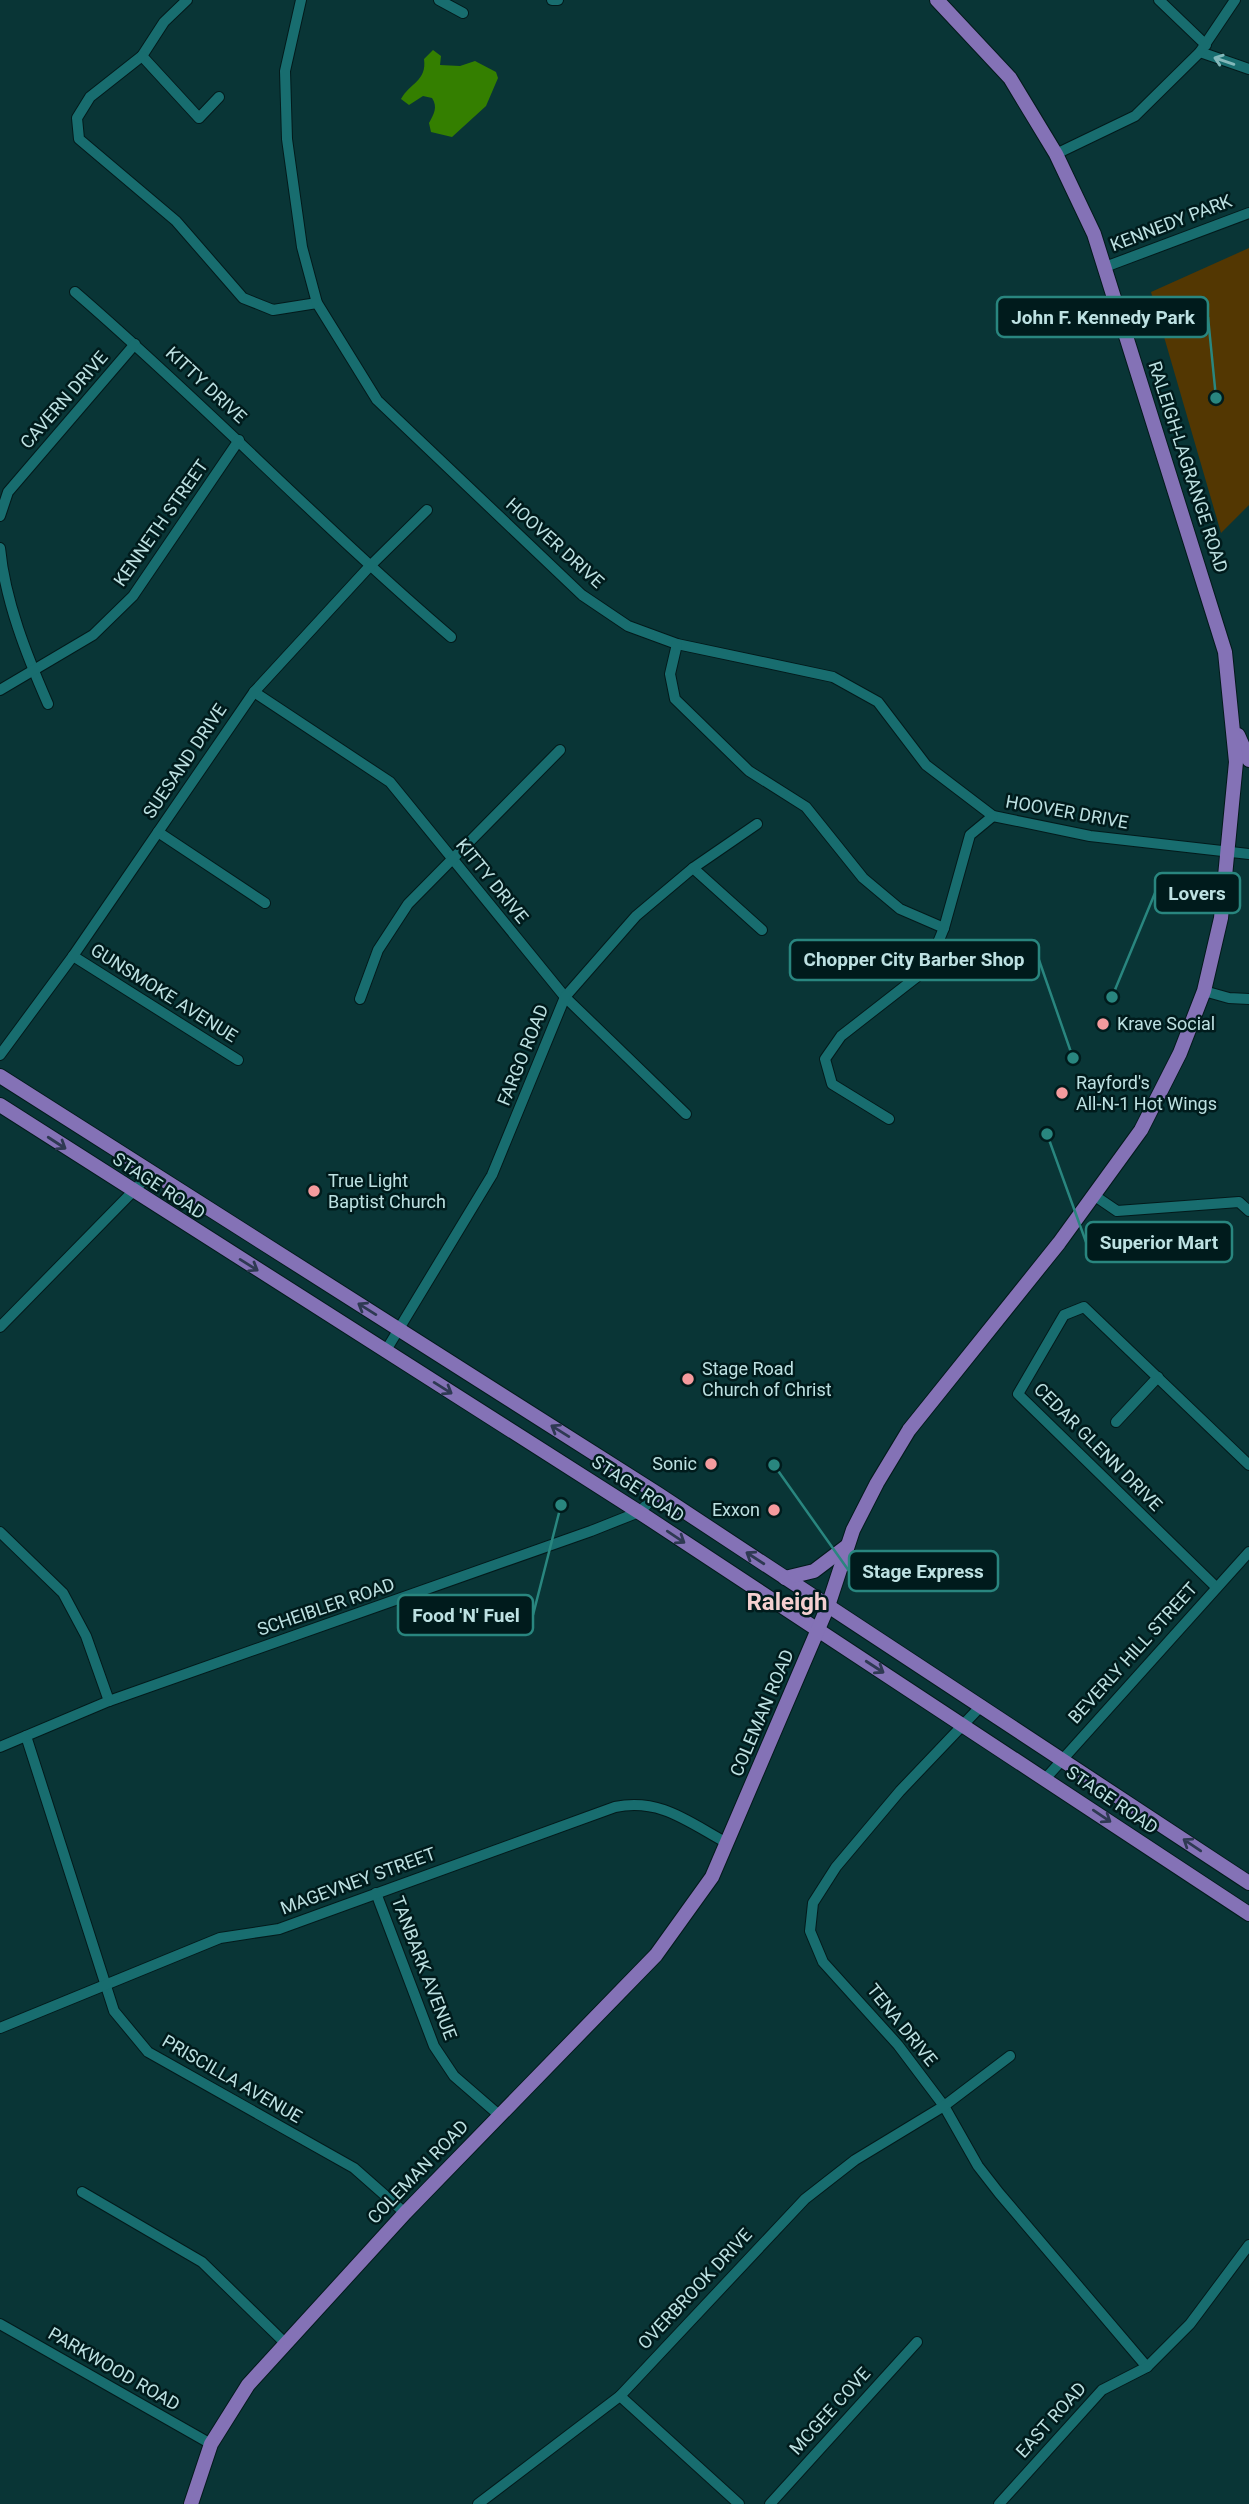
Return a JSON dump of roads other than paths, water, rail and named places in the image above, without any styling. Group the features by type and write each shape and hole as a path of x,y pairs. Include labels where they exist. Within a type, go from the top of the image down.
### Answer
{"main road":[{"name":"RALEIGH-LAGRANGE ROAD","path":"937,0 1010,78 1056,154 1094,233 1225,652 1237,762 1229,852"},
{"path":"1232,721 1249,760"},
{"name":"COLEMAN ROAD","path":"191,2504 211,2444 248,2385 284,2342 405,2213 656,1955 712,1877 828,1606 847,1546 877,1483 909,1430 1095,1196 1141,1130 1181,1053 1204,991 1221,918 1229,852"},
{"name":"STAGE ROAD","path":"0,1076 150,1174 658,1494 1249,1883"},
{"name":"STAGE ROAD","path":"0,1105 132,1192 639,1512 1249,1914"},
{"path":"785,1578 814,1571 847,1546"}],"street":[{"path":"187,0 164,22 142,56 90,97 77,118 79,138 176,221 243,298 273,310 317,303"},
{"name":"HOOVER DRIVE","path":"301,0 285,71 287,139 302,247 317,303 377,400 582,595 628,626 677,644 833,677 878,702 926,765 993,816 1090,836 1229,852"},
{"path":"439,0 463,13"},
{"path":"552,0 558,0"},
{"path":"1159,0 1203,49 1249,69"},
{"path":"1056,154 1135,116 1203,49 1235,0"},
{"path":"142,56 199,118 219,97"},
{"name":"KENNEDY PARK","path":"1105,267 1249,213"},
{"name":"KITTY DRIVE","path":"75,292 239,440 369,567 451,637"},
{"name":"CAVERN DRIVE","path":"0,516 8,492 135,344"},
{"name":"KENNETH STREET","path":"0,690 93,635 133,596 239,440"},
{"name":"SUESAND DRIVE","path":"0,1055 73,956 254,692 369,567 427,510"},
{"path":"0,548 2,570 33,669 48,704"},
{"path":"677,644 670,674 675,699 749,771 806,807 872,886 900,909 944,928"},
{"name":"KITTY DRIVE","path":"254,692 390,782 565,997 687,1114"},
{"path":"360,999 378,950 408,904 561,750"},
{"path":"889,1119 832,1084 825,1059 841,1036 927,969 944,928 970,835 993,816"},
{"name":"FARGO ROAD","path":"385,1352 492,1175 565,997 636,916 693,868 757,824"},
{"path":"159,832 265,904"},
{"path":"1229,852 1249,854"},
{"path":"693,868 762,930"},
{"name":"GUNSMOKE AVENUE","path":"73,956 238,1059"},
{"path":"1204,991 1229,998 1249,999"},
{"path":"0,1327 150,1174"},
{"path":"1095,1196 1117,1211 1239,1202 1249,1211"},
{"name":"CEDAR GLENN DRIVE","path":"1216,1587 1018,1394 1064,1315 1084,1307 1249,1465"},
{"path":"1116,1422 1158,1377"},
{"name":"SCHEIBLER ROAD","path":"0,1747 109,1701 498,1566 639,1512 658,1494"},
{"path":"0,1532 64,1593 86,1636 109,1701"},
{"name":"BEVERLY HILL STREET","path":"1045,1779 1249,1552"},
{"name":"TENA DRIVE","path":"982,1705 900,1791 836,1867 813,1903 810,1931 823,1962 872,2013 944,2106 978,2166 1147,2367"},
{"name":"PRISCILLA AVENUE","path":"26,1737 114,2011 148,2052 354,2168 405,2213"},
{"name":"MAGEVNEY STREET","path":"0,2028 220,1938 279,1929 615,1807 639,1802 659,1807 727,1843"},
{"name":"TANBARK AVENUE","path":"376,1893 434,2046 454,2076 499,2115"},
{"name":"OVERBROOK DRIVE","path":"478,2504 620,2396 805,2199 855,2160 944,2106 1010,2056"},
{"path":"82,2192 202,2262 284,2342"},
{"name":"EAST ROAD","path":"999,2504 1102,2390 1147,2367 1190,2324 1249,2245"},
{"name":"PARKWOOD ROAD","path":"0,2324 211,2444"},
{"name":"MCGEE COVE","path":"770,2504 917,2342"},
{"path":"620,2396 739,2504"}],"place":[{"name":"John F. Kennedy Park","path":"1216,398"},
{"name":"Lovers","path":"1112,997"},
{"name":"Krave Social","path":"1103,1024"},
{"name":"Chopper City Barber Shop","path":"1073,1058"},
{"name":"Rayford's All-N-1 Hot Wings","path":"1062,1093"},
{"name":"Superior Mart","path":"1047,1134"},
{"name":"True Light Baptist Church","path":"314,1191"},
{"name":"Stage Road Church of Christ","path":"688,1379"},
{"name":"Sonic","path":"711,1464"},
{"name":"Stage Express","path":"774,1465"},
{"name":"Food 'N' Fuel","path":"561,1505"},
{"name":"Exxon","path":"774,1510"}],"district":[{"name":"Raleigh","path":"787,1602"}]}
